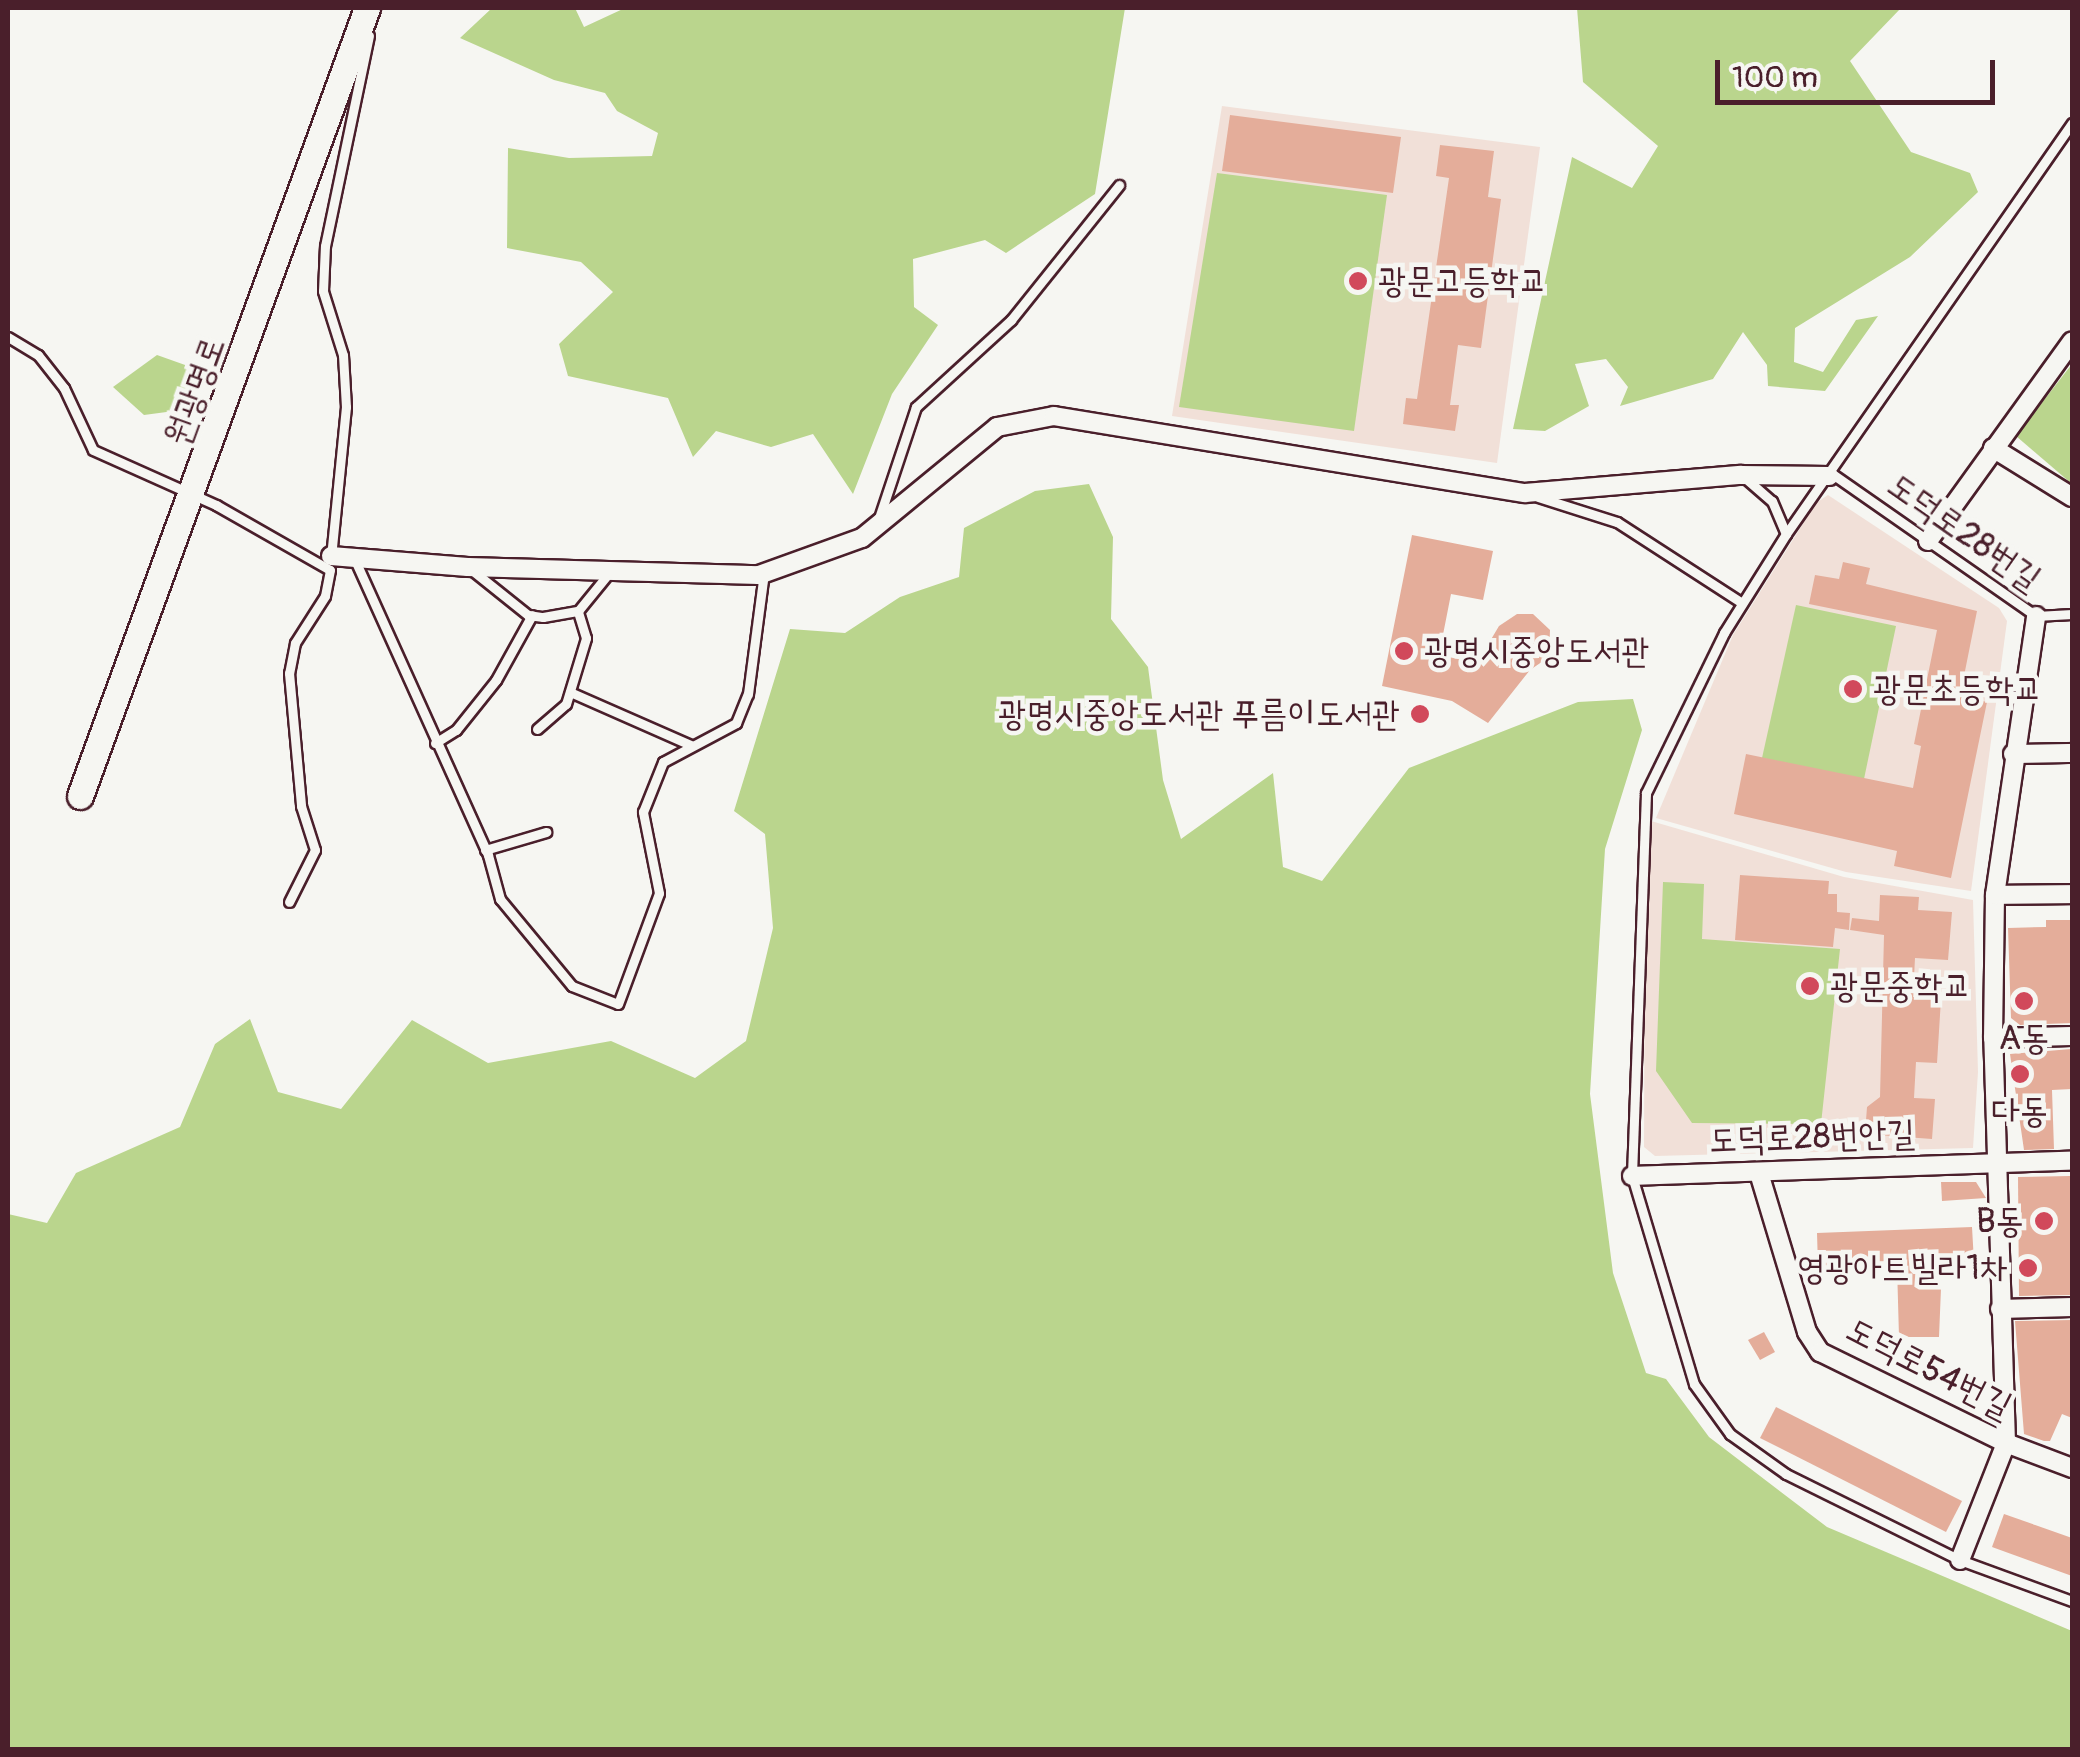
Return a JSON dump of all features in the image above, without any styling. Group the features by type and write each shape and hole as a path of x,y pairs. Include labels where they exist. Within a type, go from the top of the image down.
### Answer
{"street":[{"name":"원광명로","path":"80,796 194,497 367,8"},
{"path":"1928,541 2072,341"},
{"path":"331,563 354,558 468,567 764,573 862,538 997,427 1054,416 1525,493 1742,475 1830,474"},
{"path":"1993,448 2072,497"},
{"path":"1960,1560 2006,1443 1993,1038 1996,895 2013,754 2036,616"},
{"path":"2013,754 2072,753"},
{"path":"1996,895 2072,894"},
{"path":"1993,1038 2072,1036"},
{"name":"도덕로28번안길","path":"1632,1176 2072,1161"},
{"name":"도덕로54번길","path":"1758,1173 1807,1332 1820,1352 2006,1443 2072,1468"},
{"path":"2000,1309 2072,1307"}],"lane":[{"path":"289,902 315,850 301,806 289,673 295,644 325,596 346,407 343,356 324,291 326,246 376,8"},
{"path":"2072,123 1742,603 1646,794 1632,1176 1694,1384 1730,1434 1786,1474 1960,1560 2072,1600"},
{"path":"876,527 916,407 1011,320 1119,186"},
{"path":"8,337 38,355 64,388 93,450 331,563"},
{"name":"도덕로28번길","path":"1830,474 2036,616 2072,614"},
{"path":"1742,475 1772,501 1786,534"},
{"path":"1525,493 1617,522 1742,603"},
{"path":"354,558 485,850 500,899 572,986 618,1004 660,892 643,812 663,762 736,723 748,694 764,573"},
{"path":"468,567 532,615 578,610 611,571"},
{"path":"537,729 551,723 570,692 586,638 578,610"},
{"path":"434,743 456,730 496,680 532,615"},
{"path":"570,692 693,746"},
{"path":"485,850 546,832"}],"shaded area":[{"name":"광문고등학교","path":"1222,106 1540,147 1497,463 1172,416"},
{"name":"광문초등학교","path":"1828,495 1999,608 2007,621 1971,891 1846,872 1656,818 1733,635 1816,503"},
{"name":"광문중학교","path":"1651,821 1844,877 1973,900 1978,1072 1973,1148 1655,1156 1644,1147 1645,861"}],"green space":[{"path":"492,8 575,8 584,27 625,8 1125,8 1095,194 1006,253 985,240 913,259 914,307 938,325 892,394 853,494 813,434 771,447 716,431 693,457 668,398 568,376 559,344 613,292 581,262 507,248 508,148 569,158 652,156 658,133 617,111 605,93 554,80 460,38"},
{"path":"1577,8 1901,8 1850,61 1911,152 1970,173 1978,192 1910,257 1795,328 1794,362 1823,372 1856,320 1878,316 1825,391 1768,386 1767,365 1743,332 1713,379 1620,406 1628,387 1606,359 1575,364 1589,406 1545,431 1513,429 1572,157 1632,188 1658,146 1583,82"},
{"path":"1217,173 1387,195 1354,431 1179,407"},
{"path":"157,355 202,371 174,411 144,415 113,387"},
{"path":"2072,364 2072,484 2016,436"},
{"path":"1089,484 1113,537 1111,619 1148,667 1163,780 1181,839 1273,773 1283,867 1322,881 1409,768 1578,702 1633,699 1642,730 1605,849 1590,1094 1613,1273 1646,1373 1666,1379 1709,1437 1827,1527 2072,1631 2072,1749 8,1749 8,1214 47,1223 76,1173 180,1127 215,1044 250,1019 278,1092 341,1109 412,1020 488,1063 611,1041 695,1078 746,1041 773,928 765,834 734,811 790,629 845,633 900,597 959,577 964,528 1035,491"},
{"path":"1796,605 1896,626 1864,779 1762,758"},
{"path":"1663,882 1704,884 1702,939 1840,949 1821,1124 1692,1123 1656,1071"}],"building":[{"path":"1230,115 1401,137 1393,193 1222,171"},
{"path":"1440,145 1494,151 1488,197 1501,199 1481,348 1458,345 1450,405 1459,405 1455,431 1403,424 1406,398 1417,399 1449,178 1436,176"},
{"path":"1412,535 1493,551 1483,600 1451,594 1439,655 1477,663 1499,626 1517,614 1533,614 1550,630 1549,657 1530,670 1488,723 1452,701 1382,686"},
{"path":"1843,562 1870,568 1866,584 1977,611 1960,696 1987,702 1951,878 1894,866 1897,851 1734,814 1746,754 1913,788 1921,746 1914,744 1937,630 1809,604 1815,575 1839,579"},
{"path":"1740,875 1829,881 1828,894 1837,894 1837,912 1850,913 1849,930 1835,928 1833,947 1735,940"},
{"path":"1880,895 1919,897 1918,910 1952,912 1948,960 1915,958 1913,997 1941,999 1937,1063 1916,1062 1914,1098 1935,1099 1932,1139 1865,1134 1867,1107 1880,1097 1884,935 1850,930 1852,918 1879,921"},
{"path":"2046,920 2070,920 2072,1023 2020,1025 2011,1018 2008,928 2046,927"},
{"path":"2071,1049 2072,1089 2052,1090 2054,1149 2024,1150 2010,1054"},
{"path":"2070,1176 2072,1295 2019,1296 2018,1177"},
{"path":"1941,1182 1976,1182 1986,1198 1942,1201"},
{"path":"1972,1227 1974,1262 1942,1264 1939,1337 1899,1337 1897,1266 1818,1267 1817,1233"},
{"path":"2072,1320 2072,1418 2062,1414 2050,1441 2044,1441 2024,1434 2015,1321"},
{"path":"1764,1332 1775,1352 1760,1360 1748,1340"},
{"path":"1776,1407 1962,1501 1946,1532 1760,1438"},
{"path":"2004,1514 2072,1538 2072,1576 1992,1547"}],"place":[{"name":"광문고등학교","path":"1358,281"},
{"name":"광명시중앙도서관","path":"1404,651"},
{"name":"광문초등학교","path":"1853,689"},
{"name":"광명시중앙도서관 푸름이도서관","path":"1420,714"},
{"name":"광문중학교","path":"1810,986"},
{"name":"A동","path":"2024,1001"},
{"name":"다동","path":"2020,1074"},
{"name":"B동","path":"2044,1221"},
{"name":"영광아트빌라1차","path":"2028,1268"}]}
